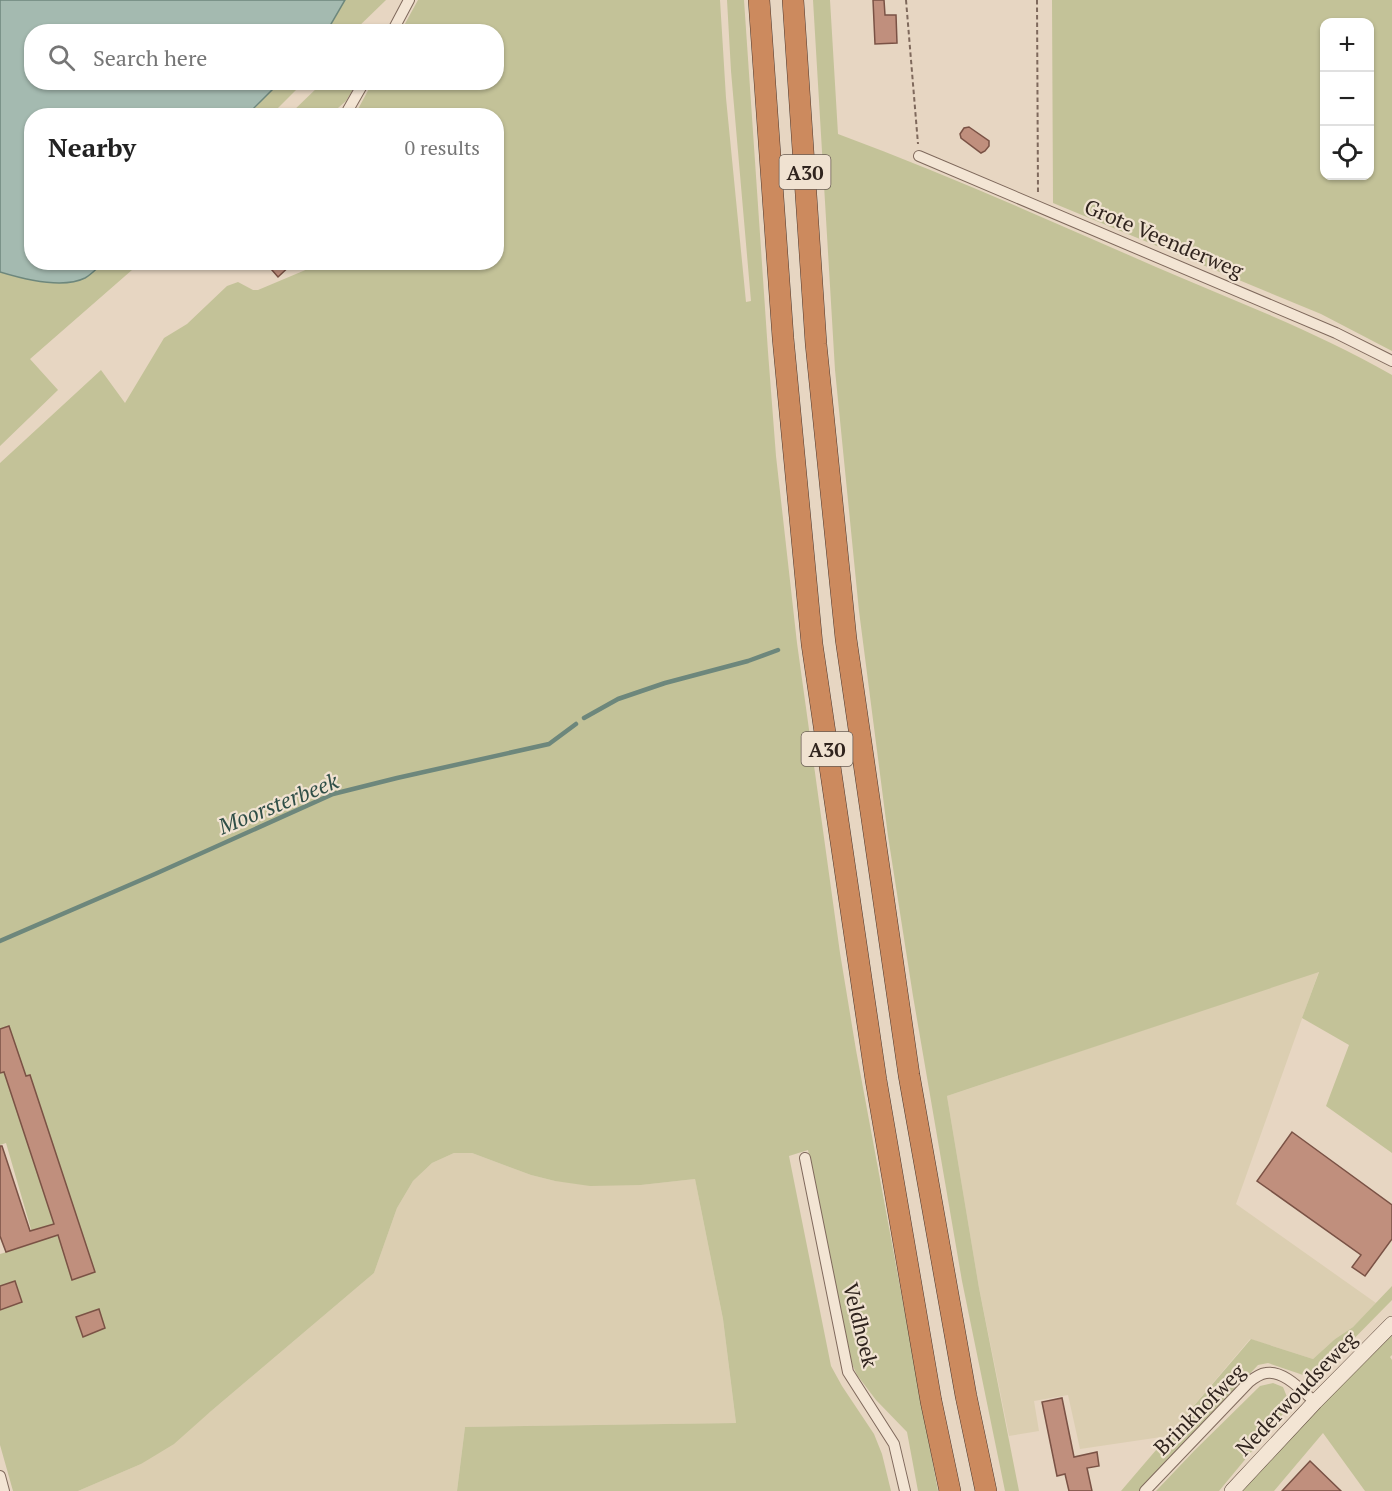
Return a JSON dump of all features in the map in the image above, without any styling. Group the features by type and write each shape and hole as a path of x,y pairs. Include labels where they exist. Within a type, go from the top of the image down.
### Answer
{"highway":[{"name":"A30","path":"759,0 783,338 812,644 876,1080 931,1401 950,1491"},
{"name":"A30","path":"793,0 816,344 846,639 909,1075 966,1396 986,1491"}],"street":[{"path":"396,24 409,0"},
{"path":"349,108 359,90"},
{"name":"Grote Veenderweg","path":"919,156 1336,333 1392,361"},
{"name":"Veldhoek","path":"805,1158 848,1372 894,1444 905,1491"},
{"name":"Nederwoudseweg","path":"1232,1491 1392,1324"},
{"name":"Brinkhofweg","path":"1145,1491 1256,1376 1266,1372 1279,1374 1290,1380 1315,1402"},
{"path":"0,1476 4,1491"}],"path":[{"path":"906,0 919,156"},
{"path":"1037,0 1038,206"}],"shaded area":[{"path":"0,0 345,0 331,24 24,24 24,90 272,90 254,108 24,108 24,270 95,270 85,278 66,283 31,280 0,272"},
{"path":"1319,971 1236,1204 1376,1303 1353,1327 1335,1339 1313,1359 1250,1339 1168,1436 1080,1449 1068,1395 1034,1401 1039,1431 1009,1436 979,1288 947,1096"},
{"path":"454,1153 472,1153 531,1175 555,1181 641,1185 695,1179 723,1319 736,1423 465,1427 457,1491 78,1491 141,1464 210,1412 374,1273 397,1208 413,1181 432,1163"}],"green space":[{"path":"345,0 386,0 361,24 332,24"},
{"path":"418,0 720,0 726,98 746,302 751,301 727,0 744,0 776,456 797,643 840,953 856,1050 938,1491 918,1491 907,1432 876,1400 857,1375 847,1353 808,1150 789,1156 831,1366 874,1434 882,1454 891,1491 457,1491 465,1427 736,1423 723,1319 695,1179 641,1185 590,1186 531,1175 472,1153 454,1153 432,1163 413,1181 397,1208 374,1273 174,1444 141,1464 78,1491 13,1491 0,1445 0,1254 35,1243 6,1143 0,1145 0,463 101,370 125,403 164,338 187,324 227,286 238,282 253,290 258,290 305,270 504,270 504,108 359,108 368,90 504,90 504,24 405,24"},
{"path":"813,0 830,0 838,134 1038,215 1276,318 1364,359 1392,375 1392,1153 1326,1106 1349,1045 1302,1018 1319,972 947,1096 979,1288 1019,1491 1005,1491 962,1281 888,836 859,611 835,370"},
{"path":"1052,0 1392,0 1392,351 1321,314 1053,203"},
{"path":"272,90 296,90 278,108 255,108"},
{"path":"315,90 353,90 338,108 296,108"},
{"path":"95,270 132,270 30,359 58,390 0,446 0,272 55,283 76,281"},
{"path":"1392,1286 1392,1300 1334,1359 1316,1374 1306,1376 1268,1363 1258,1365 1140,1491 1121,1491 1251,1339 1313,1359 1335,1339 1353,1327"},
{"path":"1392,1332 1392,1355 1390,1357 1392,1360 1392,1491 1365,1491 1323,1433 1274,1491 1240,1491"},
{"path":"1273,1383 1283,1387 1287,1397 1287,1409 1219,1491 1156,1491 1260,1386"}],"building":[{"path":"873,0 884,0 885,15 896,15 897,43 875,44"},
{"path":"969,127 989,141 989,146 985,151 981,153 961,138 960,134 964,128"},
{"path":"272,270 285,270 278,277"},
{"path":"9,1026 26,1076 30,1075 95,1272 72,1280 58,1235 6,1252 0,1236 0,1146 2,1146 30,1231 54,1224 4,1072 0,1073 0,1029"},
{"path":"1292,1132 1392,1205 1392,1239 1365,1276 1352,1267 1361,1255 1257,1181"},
{"path":"15,1281 22,1302 0,1310 0,1286"},
{"path":"99,1309 105,1328 83,1337 76,1317"},
{"path":"1062,1398 1074,1457 1097,1452 1099,1466 1087,1468 1092,1491 1069,1491 1065,1474 1057,1476 1042,1402"},
{"path":"1310,1461 1341,1491 1282,1491"}],"waterway":[{"name":"Moorsterbeek","path":"584,718 618,699 778,650"},
{"name":"Moorsterbeek","path":"0,941 333,794 549,744 576,724"}]}
